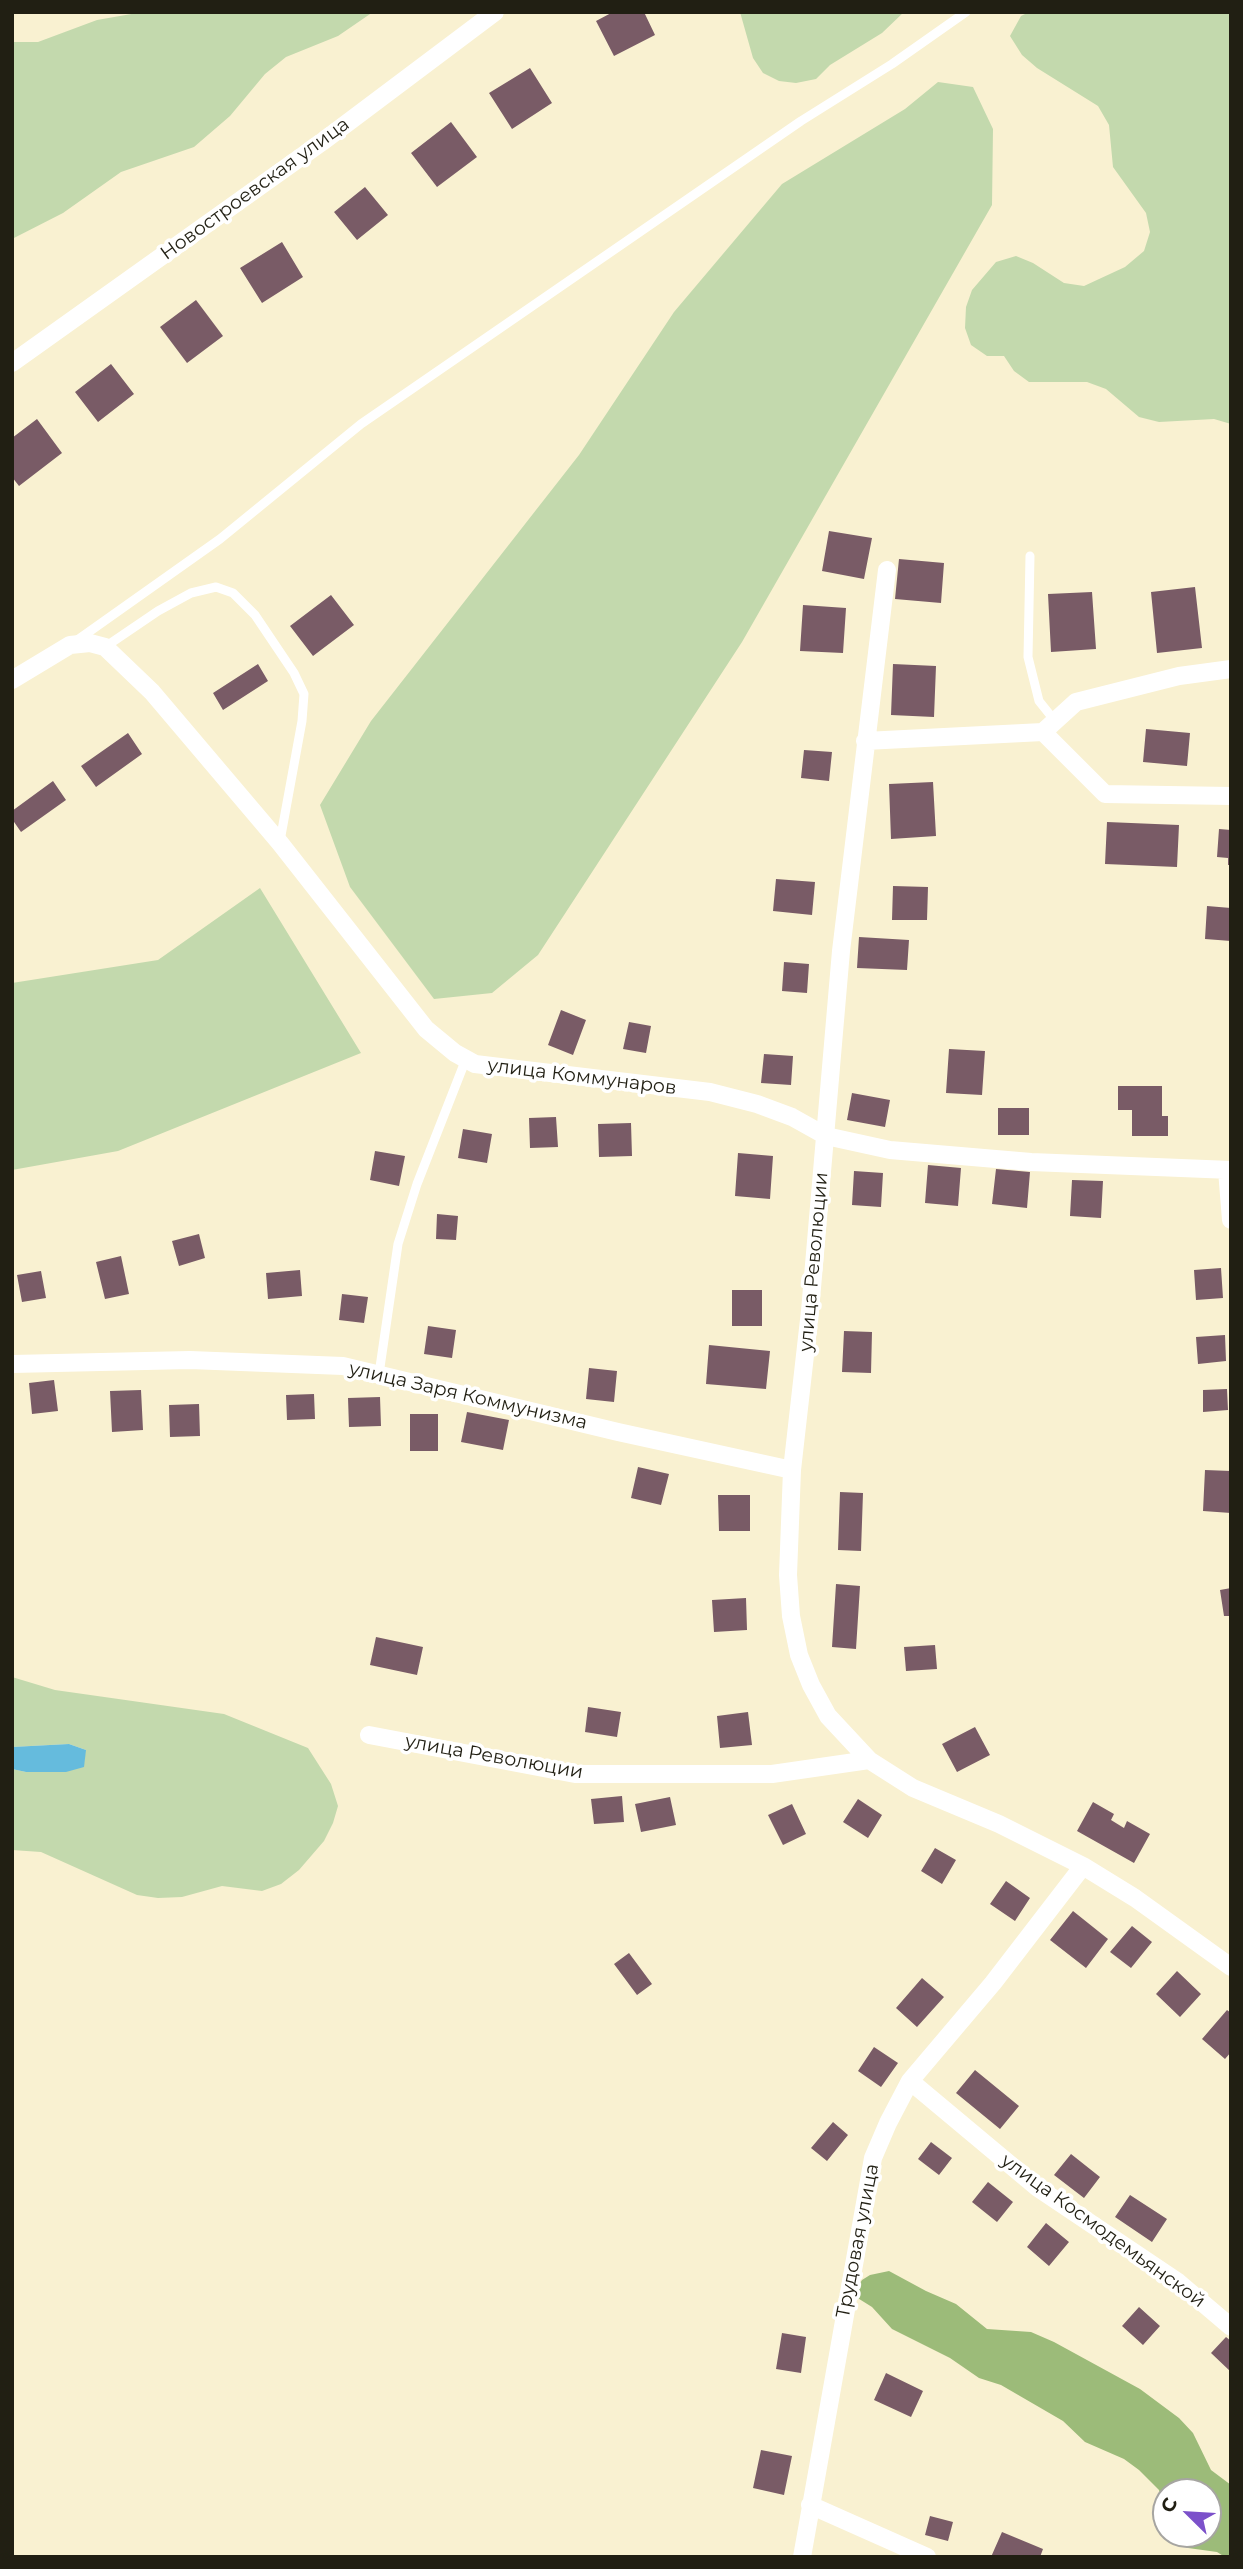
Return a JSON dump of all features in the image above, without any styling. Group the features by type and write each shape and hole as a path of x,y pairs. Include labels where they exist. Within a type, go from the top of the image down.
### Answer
{"street":[{"name":"Новостроевская улица","path":"12,363 322,142 495,12"},
{"name":"улица Революции","path":"887,570 841,951 826,1136 792,1470 788,1575 791,1616 799,1655 828,1716 869,1760 913,1788 999,1824 1083,1866 1135,1898 1231,1967"},
{"path":"12,680 70,645 90,643 105,647"},
{"name":"улица Коммунаров","path":"105,647 152,692 280,843 426,1029 475,1065 710,1092 757,1104 792,1117 826,1136 890,1150 1005,1160 1229,1170"},
{"path":"865,741 1049,726 1076,702 1180,676 1231,668"},
{"path":"1049,726 1105,794 1231,796"},
{"path":"1229,1170 1231,1220"},
{"name":"улица Заря Коммунизма","path":"12,1364 190,1360 343,1366 618,1432 792,1470"},
{"name":"улица Революции","path":"369,1735 575,1774 772,1774 869,1760"},
{"name":"Трудовая улица","path":"802,2557 873,2158 910,2081 993,1983 1083,1866"},
{"name":"улица Космодемьянской","path":"910,2081 1038,2188 1178,2282 1231,2327"},
{"path":"810,2505 927,2557"}],"lane":[{"path":"70,645 220,540 361,424 801,121 892,64 965,12"},
{"path":"1030,556 1028,657 1039,701 1049,726"},
{"path":"105,647 158,611 191,593 216,587 233,593 255,615 294,673 304,694 302,721 280,843"},
{"path":"379,1374 398,1244 417,1184 466,1059"}],"green space":[{"path":"373,12 338,36 286,57 265,74 230,116 194,147 121,172 63,213 12,239 12,42 38,42 97,20 137,13"},
{"path":"740,12 904,12 882,33 830,65 816,79 796,83 779,81 763,73 753,58"},
{"path":"1029,12 1231,12 1231,424 1214,419 1159,422 1139,417 1106,389 1087,382 1029,382 1014,371 1004,356 987,356 971,345 965,328 966,307 972,290 996,262 1016,256 1033,263 1064,283 1084,286 1125,267 1144,251 1150,232 1146,213 1113,167 1109,125 1098,106 1037,68 1022,55 1010,36 1021,16"},
{"path":"938,82 973,87 993,129 992,205 742,642 538,955 492,993 434,999 350,887 320,805 371,721 579,455 674,312 782,184 905,109"},
{"path":"260,888 361,1053 118,1151 12,1170 12,983 158,960"},
{"path":"12,1677 55,1690 224,1714 308,1748 331,1784 338,1806 333,1823 324,1841 299,1870 281,1884 262,1891 222,1886 182,1897 137,1895 41,1852 12,1850 12,1769 26,1772 86,1750 69,1744 12,1747"},
{"path":"889,2271 956,2304 987,2329 1031,2332 1140,2389 1179,2418 1193,2433 1211,2470 1222,2478 1152,2478 1152,2483 1124,2459 1085,2442 1063,2421 1001,2385 979,2378 950,2358 892,2329 872,2307 856,2297 862,2280 870,2275"},
{"path":"1222,2478 1231,2485 1231,2557 1188,2548 1222,2548"}],"water":[{"path":"69,1744 86,1750 84,1767 66,1772 26,1772 12,1769 12,1747"}],"building":[{"path":"613,12 644,12 655,35 614,56 596,21"},
{"path":"530,68 552,103 512,129 489,93"},
{"path":"451,122 477,157 437,187 411,153"},
{"path":"365,187 388,215 357,240 334,212"},
{"path":"282,242 303,277 262,303 240,268"},
{"path":"196,300 223,336 187,363 160,327"},
{"path":"111,364 134,394 98,422 75,392"},
{"path":"37,419 62,453 19,486 12,477 12,438"},
{"path":"829,531 872,538 864,579 822,571"},
{"path":"899,559 944,563 941,603 895,599"},
{"path":"1195,587 1202,648 1157,653 1151,592"},
{"path":"1092,592 1096,649 1051,652 1048,594"},
{"path":"331,595 354,625 313,656 290,626"},
{"path":"803,605 846,608 843,653 800,651"},
{"path":"258,664 268,681 223,710 213,693"},
{"path":"893,664 936,666 934,717 891,715"},
{"path":"1146,729 1190,733 1187,766 1143,762"},
{"path":"128,733 142,754 96,787 81,766"},
{"path":"804,750 832,752 829,781 801,778"},
{"path":"53,781 66,800 21,832 12,819 12,811"},
{"path":"933,782 936,836 891,839 889,784"},
{"path":"1107,822 1179,825 1177,867 1105,864"},
{"path":"1219,829 1231,830 1231,865 1228,865 1228,858 1217,857"},
{"path":"776,879 815,882 812,915 773,911"},
{"path":"893,886 928,887 927,920 892,920"},
{"path":"1207,906 1231,908 1231,941 1205,939"},
{"path":"859,937 909,940 907,970 857,968"},
{"path":"784,962 809,964 807,993 782,991"},
{"path":"561,1010 586,1020 573,1055 548,1045"},
{"path":"629,1022 651,1026 646,1053 623,1049"},
{"path":"949,1049 985,1051 982,1095 946,1093"},
{"path":"764,1054 793,1056 791,1085 761,1083"},
{"path":"1118,1086 1162,1086 1162,1116 1168,1116 1168,1136 1132,1136 1132,1110 1118,1110"},
{"path":"852,1093 890,1100 885,1127 847,1120"},
{"path":"998,1108 1029,1108 1029,1135 998,1135"},
{"path":"556,1117 558,1147 530,1148 529,1118"},
{"path":"631,1123 632,1156 599,1157 598,1124"},
{"path":"463,1129 492,1134 487,1163 458,1158"},
{"path":"375,1151 405,1156 399,1186 370,1180"},
{"path":"738,1153 773,1156 770,1199 735,1196"},
{"path":"928,1165 961,1168 958,1206 925,1203"},
{"path":"996,1169 1030,1172 1027,1208 992,1204"},
{"path":"854,1171 883,1173 881,1207 852,1205"},
{"path":"1072,1180 1103,1181 1101,1218 1070,1216"},
{"path":"437,1214 458,1216 456,1240 436,1239"},
{"path":"199,1234 205,1258 179,1266 172,1241"},
{"path":"121,1256 129,1294 105,1299 96,1262"},
{"path":"1221,1268 1223,1298 1196,1300 1194,1270"},
{"path":"300,1270 302,1296 268,1299 266,1273"},
{"path":"41,1271 46,1298 22,1302 17,1275"},
{"path":"732,1290 762,1290 762,1326 732,1326"},
{"path":"342,1294 368,1297 364,1323 339,1320"},
{"path":"428,1326 456,1330 452,1358 424,1354"},
{"path":"844,1331 872,1332 871,1373 842,1372"},
{"path":"1225,1335 1226,1361 1198,1364 1196,1337"},
{"path":"709,1345 770,1351 766,1389 706,1384"},
{"path":"589,1368 617,1371 614,1402 586,1399"},
{"path":"54,1380 58,1411 32,1414 29,1383"},
{"path":"1227,1389 1228,1410 1203,1412 1203,1390"},
{"path":"141,1390 143,1430 112,1432 110,1391"},
{"path":"314,1394 315,1419 287,1420 286,1395"},
{"path":"380,1397 381,1426 349,1427 348,1398"},
{"path":"199,1404 200,1436 170,1437 169,1405"},
{"path":"467,1412 509,1420 503,1450 461,1442"},
{"path":"410,1414 438,1414 438,1451 410,1451"},
{"path":"638,1467 669,1474 661,1505 631,1498"},
{"path":"1205,1470 1231,1471 1231,1513 1203,1511"},
{"path":"840,1492 863,1493 861,1551 838,1550"},
{"path":"718,1495 750,1495 750,1531 719,1531"},
{"path":"836,1584 860,1586 856,1649 832,1647"},
{"path":"1231,1588 1231,1616 1224,1616 1220,1590"},
{"path":"746,1598 747,1630 714,1632 712,1600"},
{"path":"376,1637 423,1647 417,1675 370,1665"},
{"path":"935,1645 937,1669 906,1671 904,1647"},
{"path":"588,1707 621,1712 617,1737 585,1732"},
{"path":"748,1712 752,1745 720,1748 717,1716"},
{"path":"975,1727 990,1755 957,1772 942,1744"},
{"path":"622,1796 624,1822 594,1824 591,1799"},
{"path":"670,1797 676,1825 641,1832 635,1804"},
{"path":"858,1799 882,1815 868,1838 843,1822"},
{"path":"1093,1802 1114,1814 1111,1820 1124,1828 1127,1821 1150,1834 1134,1863 1077,1831"},
{"path":"792,1804 806,1834 783,1845 768,1815"},
{"path":"935,1848 956,1860 942,1884 921,1871"},
{"path":"1006,1881 1030,1898 1015,1921 990,1904"},
{"path":"1073,1911 1108,1939 1086,1968 1050,1940"},
{"path":"1132,1926 1152,1942 1131,1968 1110,1952"},
{"path":"629,1953 652,1984 637,1995 614,1964"},
{"path":"1177,1971 1201,1994 1180,2017 1156,1994"},
{"path":"922,1978 944,1997 917,2027 896,2008"},
{"path":"1227,2010 1231,2013 1231,2052 1225,2059 1202,2039"},
{"path":"874,2047 898,2063 881,2087 858,2071"},
{"path":"975,2070 1019,2106 1000,2129 956,2093"},
{"path":"833,2122 848,2135 827,2161 811,2148"},
{"path":"931,2142 952,2158 939,2175 918,2159"},
{"path":"1071,2154 1100,2177 1084,2198 1054,2175"},
{"path":"988,2182 1013,2202 997,2222 972,2202"},
{"path":"1130,2195 1167,2219 1152,2242 1115,2217"},
{"path":"1046,2223 1069,2242 1049,2266 1027,2247"},
{"path":"1139,2307 1160,2326 1143,2345 1122,2326"},
{"path":"782,2333 806,2337 801,2373 776,2369"},
{"path":"1226,2337 1231,2341 1231,2372 1211,2353"},
{"path":"886,2373 923,2391 911,2417 874,2400"},
{"path":"761,2450 792,2456 784,2495 753,2488"},
{"path":"930,2516 953,2522 948,2541 925,2535"},
{"path":"1002,2532 1043,2549 1040,2557 991,2557"}]}
